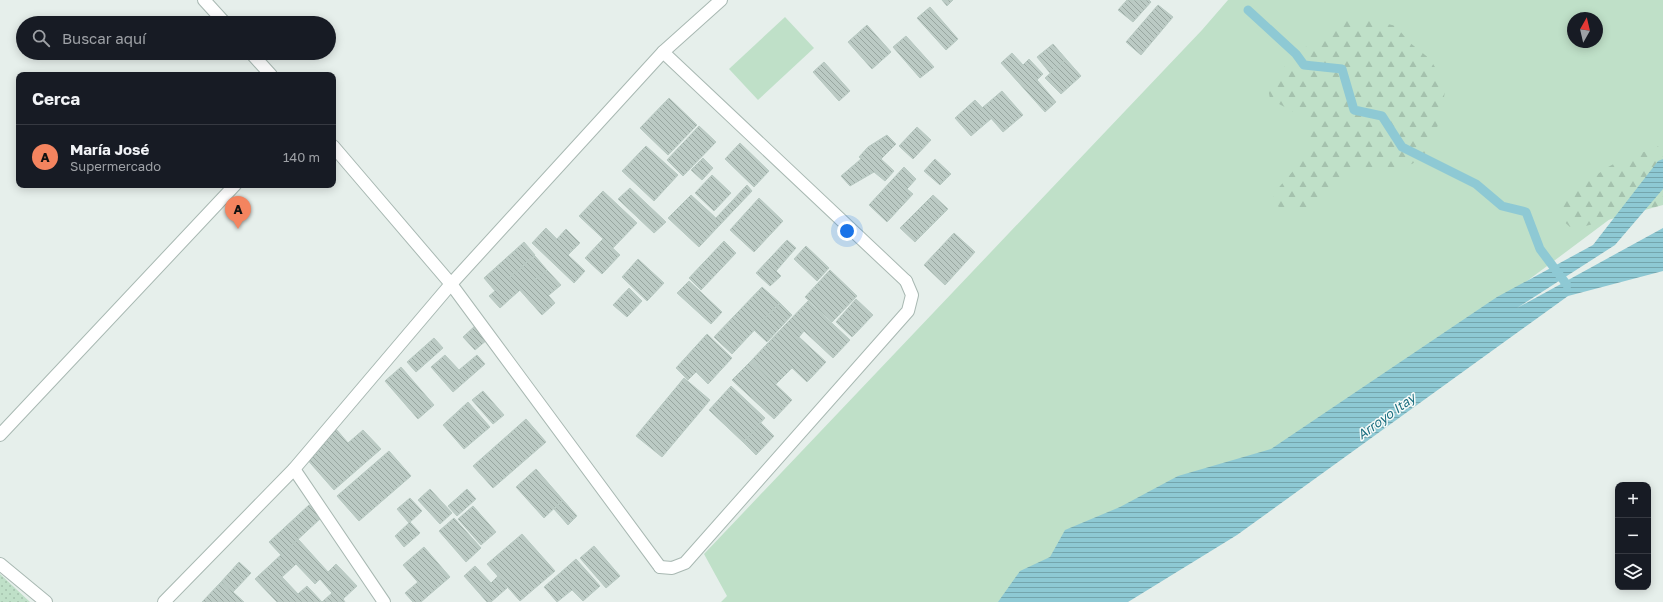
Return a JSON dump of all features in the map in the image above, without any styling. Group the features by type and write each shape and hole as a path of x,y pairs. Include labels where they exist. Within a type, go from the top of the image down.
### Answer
{"street":[{"path":"204,0 219,16"},
{"path":"164,602 294,469 451,284 663,52 721,0"},
{"path":"336,150 451,284 660,567 672,568 685,563 908,311 912,295 906,281 663,52"},
{"path":"257,60 268,72"},
{"path":"0,435 232,188"},
{"path":"294,469 384,602"},
{"path":"0,564 46,602"}],"green space":[{"path":"1228,0 1663,0 1663,193 1610,219 1491,308 1041,602 721,602 727,596 704,554 1202,30"},
{"path":"785,17 814,48 758,100 729,69"},
{"path":"1347,17 1396,26 1409,42 1430,59 1443,80 1445,91 1441,116 1430,148 1422,157 1412,164 1376,170 1352,167 1342,174 1329,195 1320,203 1298,211 1286,210 1275,205 1273,194 1295,169 1302,158 1310,137 1308,127 1302,118 1291,110 1270,99 1268,88 1290,59 1329,29 1335,19"},
{"path":"1663,144 1663,205 1582,227 1570,227 1561,219 1558,208 1591,179 1628,157"},
{"path":"0,574 30,602 0,602"}],"water":[{"name":"Arroyo Itay","path":"1663,159 1663,189 1615,245 1517,308 1663,228 1663,271 1568,296 1237,535 1128,602 998,602 1020,571 1050,557 1065,530 1120,507 1178,476 1271,449 1497,297 1593,245 1658,161"}],"building":[{"path":"942,0 953,0 947,6"},
{"path":"1127,0 1149,0 1151,2 1133,22 1118,10"},
{"path":"1158,5 1173,17 1141,55 1126,42"},
{"path":"930,7 958,39 946,50 917,18"},
{"path":"867,25 891,52 872,69 848,42"},
{"path":"906,36 934,67 920,78 893,47"},
{"path":"1053,44 1066,59 1050,73 1037,57"},
{"path":"1012,53 1023,65 1029,59 1043,74 1037,80 1056,102 1045,112 1001,63"},
{"path":"1066,59 1081,76 1061,94 1045,78"},
{"path":"824,62 850,91 839,101 813,72"},
{"path":"1002,91 1023,115 1003,132 982,108"},
{"path":"669,98 697,125 668,155 640,128"},
{"path":"975,100 992,118 971,136 955,118"},
{"path":"699,126 716,142 683,176 667,160"},
{"path":"917,127 931,140 913,159 899,146"},
{"path":"887,135 896,144 881,159 894,171 885,181 874,172 850,186 841,176 861,159 859,157 868,147"},
{"path":"740,143 769,171 754,187 725,159"},
{"path":"646,146 678,175 654,201 622,171"},
{"path":"703,158 713,168 702,180 691,170"},
{"path":"935,159 951,174 940,185 924,171"},
{"path":"904,167 916,179 907,189 913,194 887,222 869,205"},
{"path":"712,175 731,193 714,211 695,193"},
{"path":"747,185 752,191 699,247 668,218 691,195 716,218"},
{"path":"630,188 666,222 654,233 618,199"},
{"path":"603,191 637,223 613,248 579,216"},
{"path":"933,195 948,209 915,242 900,228"},
{"path":"759,198 783,221 754,252 730,230"},
{"path":"546,228 557,239 566,229 580,243 568,255 585,271 574,283 532,243"},
{"path":"954,233 975,252 945,285 924,265"},
{"path":"603,239 620,255 602,274 585,258"},
{"path":"787,240 796,248 776,271 781,276 770,286 756,273"},
{"path":"724,241 736,253 701,290 689,278"},
{"path":"524,242 535,255 509,278 520,290 500,308 489,296 495,291 484,278"},
{"path":"806,246 829,268 817,281 794,259"},
{"path":"535,256 547,270 535,280 555,303 542,315 509,278"},
{"path":"638,259 664,283 647,301 622,277"},
{"path":"547,270 561,285 549,295 535,280"},
{"path":"830,270 857,296 832,322 805,297"},
{"path":"689,281 722,312 711,324 677,293"},
{"path":"762,287 780,303 732,354 714,337"},
{"path":"629,288 642,301 627,317 613,305"},
{"path":"856,299 873,315 852,337 836,322"},
{"path":"808,301 850,340 833,358 804,331 799,337 826,362 807,382 767,344"},
{"path":"780,303 792,315 767,342 754,330"},
{"path":"476,325 488,339 475,350 463,337"},
{"path":"707,334 732,358 708,384 696,372 688,380 676,368"},
{"path":"434,338 443,348 416,372 407,362"},
{"path":"767,344 792,368 776,384 751,361"},
{"path":"445,355 459,370 477,355 485,364 453,392 431,367"},
{"path":"751,361 792,400 774,419 732,380"},
{"path":"401,367 434,405 418,419 385,381"},
{"path":"684,378 710,400 662,457 636,436"},
{"path":"731,386 765,418 743,442 709,410"},
{"path":"483,391 504,415 493,424 472,400"},
{"path":"468,402 490,427 464,449 443,425"},
{"path":"526,419 546,442 493,488 473,466"},
{"path":"761,423 774,436 756,455 743,442"},
{"path":"336,429 348,443 363,430 381,449 334,490 305,457"},
{"path":"389,451 411,476 359,521 337,496"},
{"path":"536,469 563,500 544,518 516,487"},
{"path":"430,489 452,513 440,524 418,500"},
{"path":"467,489 476,499 457,516 448,506"},
{"path":"410,498 422,511 409,523 397,509"},
{"path":"563,500 577,516 568,525 554,509"},
{"path":"309,505 321,518 281,555 269,542"},
{"path":"473,506 496,532 481,545 458,519"},
{"path":"454,518 481,548 466,562 439,531"},
{"path":"410,522 420,533 404,547 395,536"},
{"path":"522,534 555,571 520,601 487,564"},
{"path":"298,539 328,572 336,564 357,586 343,599 345,602 322,602 277,602 255,579","holes":["296,564 315,584 320,579 332,593 322,602 307,586 298,594 282,577"]},
{"path":"594,546 620,576 606,588 580,558"},
{"path":"424,547 450,577 429,595 403,565"},
{"path":"576,559 600,586 583,601 572,590 557,602 544,587"},
{"path":"239,562 251,573 233,592 221,582"},
{"path":"475,566 491,583 498,576 507,588 491,602 487,602 464,576"},
{"path":"221,582 233,592 244,602 202,602"},
{"path":"418,582 429,595 421,602 413,602 405,593"}],"waterway":[{"path":"1248,10 1296,54 1304,65 1342,69 1354,110 1382,116 1402,147 1476,184 1502,206 1526,212 1540,249 1567,285"}],"place":[{"name":"María José","path":"238,229"}]}
